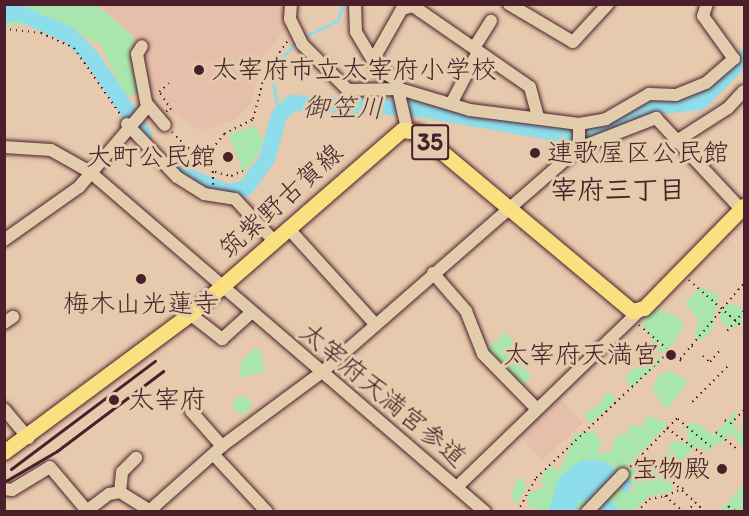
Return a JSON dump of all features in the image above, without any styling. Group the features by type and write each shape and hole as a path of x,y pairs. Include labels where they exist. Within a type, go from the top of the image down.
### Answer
{"main road":[{"name":"35","path":"407,122 635,315"},
{"name":"筑紫野古賀線","path":"4,452 28,438 190,314 407,122"},
{"path":"635,315 743,208"}],"street":[{"path":"291,4 299,37 348,90 401,91 451,105 538,116 579,126 606,119 640,97 663,98 706,83 734,59 703,16 707,4"},
{"path":"355,4 355,29 373,60 401,91 407,122"},
{"path":"509,4 573,42 602,6"},
{"path":"373,60 399,7 418,8 530,87 538,116"},
{"path":"451,105 492,21"},
{"path":"142,46 137,54 147,105 165,125"},
{"path":"675,142 728,108 744,91"},
{"path":"120,492 150,511 218,451 322,372 579,147 657,116 663,98"},
{"path":"4,240 79,187 127,124 147,105"},
{"path":"657,116 675,142 743,208"},
{"path":"127,124 177,177 199,192 235,199 274,241"},
{"path":"579,126 579,147"},
{"name":"太宰府天満宮参道","path":"4,147 51,150 90,172 222,284 251,313 485,512"},
{"path":"288,228 375,324"},
{"path":"433,273 466,311 483,354 537,409"},
{"path":"190,314 222,339 251,313"},
{"path":"457,487 635,315"},
{"path":"4,409 28,438"},
{"path":"191,411 218,451 267,511"},
{"path":"120,492 122,472 136,458"},
{"path":"4,489 12,490 50,467 87,511 120,492"},
{"path":"589,509 623,474"}],"path":[{"path":"4,29 41,33 74,48 127,124"},
{"path":"214,176 211,157 224,134 253,119 266,72 299,37"},
{"path":"147,105 171,110 159,92 169,83"},
{"path":"165,125 188,148 211,157"},
{"path":"214,172 231,176 243,171"},
{"path":"679,272 744,328"},
{"path":"680,359 744,283"},
{"path":"727,331 744,311"},
{"path":"635,315 684,363"},
{"path":"692,346 696,350"},
{"path":"703,356 710,362 721,349"},
{"path":"517,512 536,478 670,351"},
{"path":"692,402 729,365"},
{"path":"725,420 730,424 744,410"},
{"path":"623,474 678,417 711,447"},
{"path":"667,428 705,456"},
{"path":"716,432 737,449"},
{"path":"642,454 684,488 706,512"},
{"path":"637,512 649,499 665,496 684,488"},
{"path":"665,496 686,512 696,501"},
{"path":"724,512 729,506 735,511"}],"shaded area":[{"name":"太宰府市立太宰府小学校","path":"73,5 285,5 287,27 263,57 251,103 237,119 202,132 165,107 126,49"},
{"path":"557,395 583,423 543,460 517,433"}],"green space":[{"path":"4,5 95,5 104,11 133,36 137,95 124,95 101,45 51,21 5,26"},
{"path":"254,126 265,142 244,174 228,134"},
{"path":"700,287 719,295 712,330 701,341 694,335 699,320 685,304"},
{"path":"732,304 741,307 744,316 741,325 732,328 723,325 720,316 723,307"},
{"path":"658,309 680,318 683,327 666,355 657,352 649,332 642,329 644,319"},
{"path":"506,332 521,352 515,358 531,376 520,387 485,350"},
{"path":"255,348 261,350 264,372 239,378 242,360"},
{"path":"652,352 661,361 633,387 628,385 625,377"},
{"path":"669,371 688,381 667,410 653,392 657,376"},
{"path":"608,391 617,400 590,424 584,414 599,405"},
{"path":"238,396 246,396 251,401 249,412 238,414 233,409 233,401"},
{"path":"738,408 734,422 737,434 744,420 744,449 732,434 706,452 699,446 689,451 676,471 656,459 671,450 670,442 688,441 686,426 694,422 714,435"},
{"path":"648,416 669,423 620,473 602,462 586,463 548,511 529,508 528,494 545,486 540,482 548,467 560,470 575,434 594,431 602,444 596,453 611,452 615,437 628,433 628,425 641,427"},
{"path":"640,459 664,475 674,486 671,492 649,496 634,511 566,511 564,502 600,491 610,481 632,492 635,485 624,476"},
{"path":"517,476 527,486 516,505 512,495"},
{"path":"744,483 744,511 720,511"}],"water":[{"path":"582,460 604,461 633,483 627,494 610,480 599,491 621,511 602,511 579,500 576,511 548,512 559,477"}],"waterway":[{"path":"302,38 338,20 343,4"},
{"name":"御笠川","path":"4,14 19,13 69,35 90,55 144,135"},
{"path":"279,116 271,71 296,41"},
{"name":"御笠川","path":"182,174 227,192 246,188 267,159 279,116 292,103 414,108 584,138 643,108 700,102 744,58"}],"railway":[{"path":"11,469 155,361"},
{"path":"4,482 57,451 163,371"}],"place":[{"name":"太宰府市立太宰府小学校","path":"199,70"},
{"name":"連歌屋区公民館","path":"535,153"},
{"name":"大町公民館","path":"228,157"},
{"name":"梅木山光蓮寺","path":"141,279"},
{"name":"太宰府天満宮","path":"671,355"},
{"name":"太宰府","path":"114,400"},
{"name":"宝物殿","path":"722,469"}],"district":[{"name":"宰府三丁目","path":"618,190"}]}
